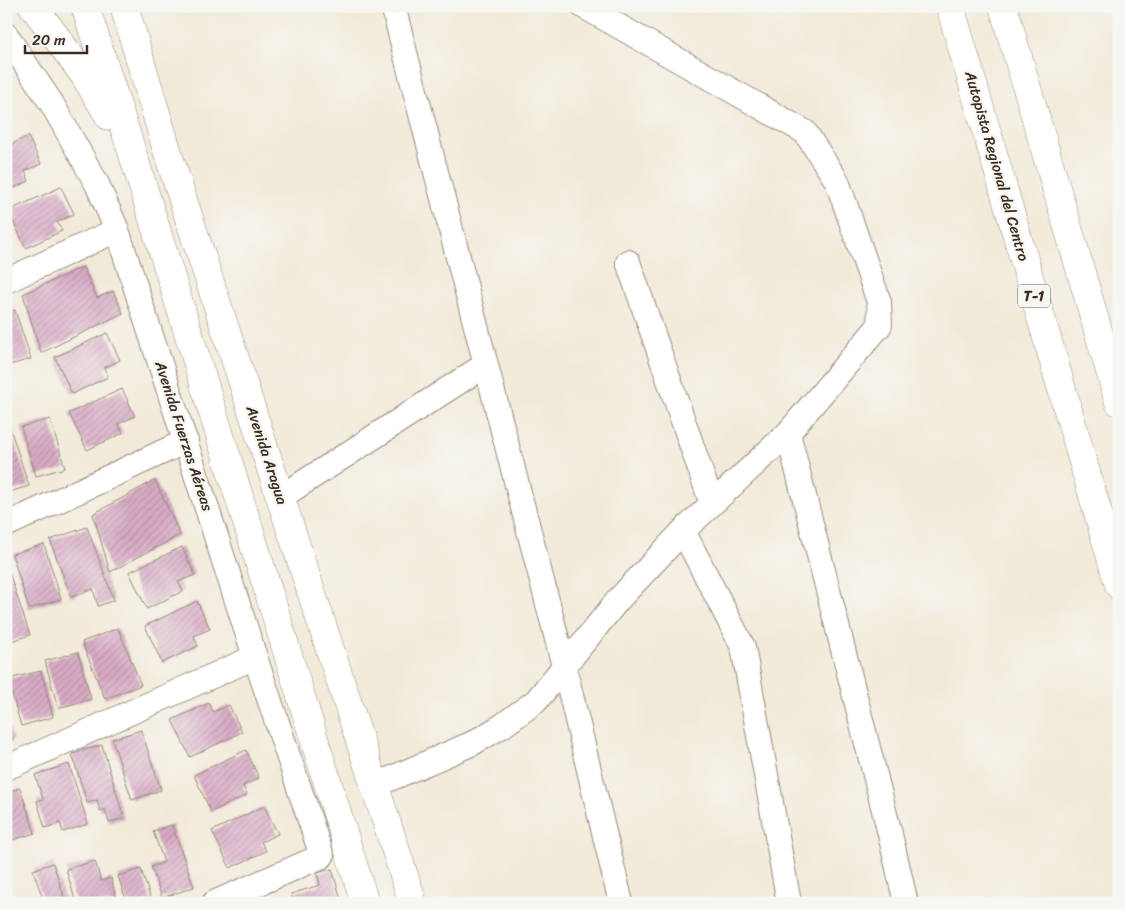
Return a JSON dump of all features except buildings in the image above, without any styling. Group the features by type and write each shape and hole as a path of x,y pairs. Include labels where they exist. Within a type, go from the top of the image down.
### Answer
{"main road":[{"path":"33,6 85,76 134,158"},
{"path":"85,6 365,903"},
{"name":"Avenida Aragua","path":"124,6 170,160 413,903"},
{"name":"Autopista Regional del Centro","path":"950,6 1119,585"},
{"path":"1002,6 1119,402"}],"street":[{"path":"392,6 564,666 622,903"},
{"path":"376,786 473,743 502,726 536,701 618,600 683,531 788,433 880,324 879,302 837,181 805,132 584,6"},
{"name":"Avenida Fuerzas Aéreas","path":"8,40 52,104 97,184 117,230 255,657 322,856 214,903"},
{"path":"6,281 117,230"},
{"path":"628,262 712,504"},
{"path":"281,497 486,365"},
{"path":"788,433 906,903"},
{"path":"6,525 186,441"},
{"path":"683,531 743,648 789,903"},
{"path":"6,768 255,657"}]}
